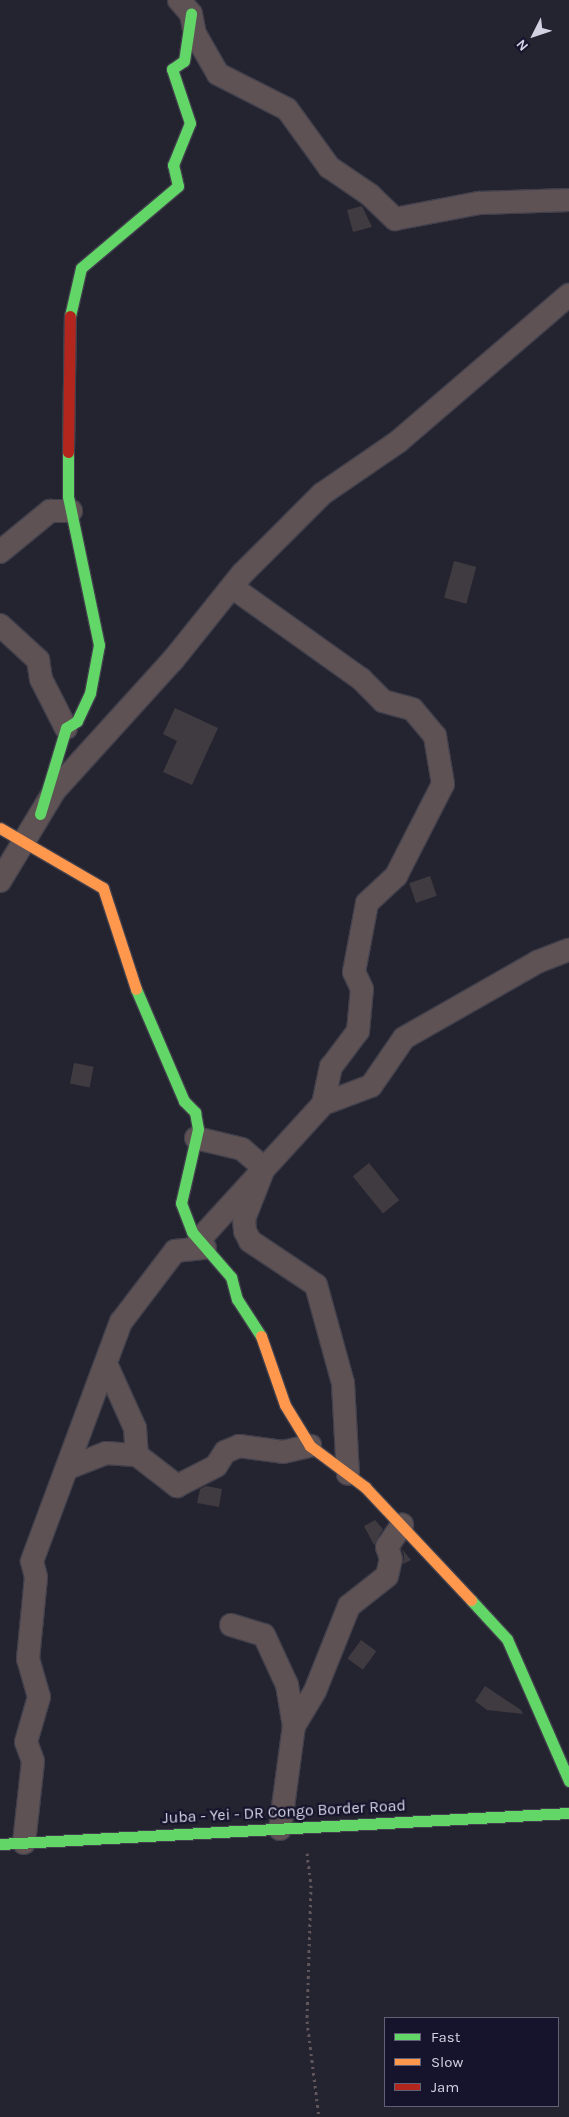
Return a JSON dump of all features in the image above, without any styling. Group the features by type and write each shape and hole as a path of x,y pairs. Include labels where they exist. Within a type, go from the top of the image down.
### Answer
{"street":[{"path":"185,7 196,34 218,74 287,109 329,167 370,195 395,219 479,203 569,200"},
{"path":"40,814 66,728 77,721 90,693 99,646 71,511 67,328 81,268 178,186 173,165 190,123 172,69 184,61 185,7"},
{"path":"0,881 55,790 174,660 232,587 322,494 399,441 569,295"},
{"path":"0,552 50,511 71,511"},
{"path":"232,587 361,679 383,701 412,709 435,736 443,784 396,876 367,903 354,972 362,990 358,1031 331,1068 323,1104"},
{"path":"0,625 38,660 41,679 66,728"},
{"path":"0,828 21,844 103,888 125,946 137,995 184,1101 195,1112 196,1138 181,1203 202,1244 232,1277 237,1299 263,1339 284,1405 310,1446 348,1474 402,1525 507,1639 569,1781"},
{"path":"24,1842 33,1761 26,1742 39,1697 28,1659 36,1578 32,1561 107,1366 121,1322 175,1251 202,1244 264,1168 323,1104 372,1086 404,1038 537,962 569,950"},
{"path":"196,1138 242,1149 264,1168"},
{"path":"264,1168 244,1219 245,1230 250,1242 316,1284 343,1383 348,1474"},
{"path":"107,1366 135,1428 137,1455"},
{"path":"68,1468 106,1453 137,1455 178,1486 216,1466 225,1452 239,1446 283,1452 310,1446"},
{"path":"294,1726 315,1691 348,1606 387,1576 391,1559 387,1546 402,1525"},
{"path":"231,1625 264,1635 287,1685 294,1726 280,1828"},
{"name":"Juba - Yei - DR Congo Border Road","path":"0,1844 569,1813"}],"path":[{"path":"303,1828 311,1885 308,2021 320,2117"}],"building":[{"path":"362,206 372,227 353,232 347,210"},
{"path":"454,561 476,567 466,604 444,598"},
{"path":"175,708 218,728 192,785 163,772 177,741 163,734"},
{"path":"430,876 437,896 416,903 409,883"},
{"path":"74,1063 94,1067 90,1087 70,1084"},
{"path":"369,1163 399,1200 383,1214 353,1176"},
{"path":"206,1486 222,1489 219,1507 197,1503 200,1489"},
{"path":"375,1520 383,1529 374,1545 364,1526"},
{"path":"402,1549 411,1560 403,1564 404,1555"},
{"path":"361,1640 376,1651 363,1670 347,1659"},
{"path":"485,1686 521,1710 523,1714 487,1710 475,1701"}],"traffic: fast":[{"path":"70,316 81,268 178,186 173,165 190,123 172,69 184,61 191,14"},
{"path":"40,814 66,728 77,721 90,693 99,645 68,496 68,452"},
{"path":"136,989 184,1101 195,1112 198,1129 181,1203 192,1232 231,1277 237,1299 261,1336"},
{"path":"471,1600 507,1639 569,1781"},
{"path":"0,1844 569,1813"}],"traffic: slow":[{"path":"0,828 103,888 136,989"},
{"path":"261,1336 285,1405 310,1446 365,1487 471,1600"}],"traffic: jam":[{"path":"68,452 70,316"}]}
